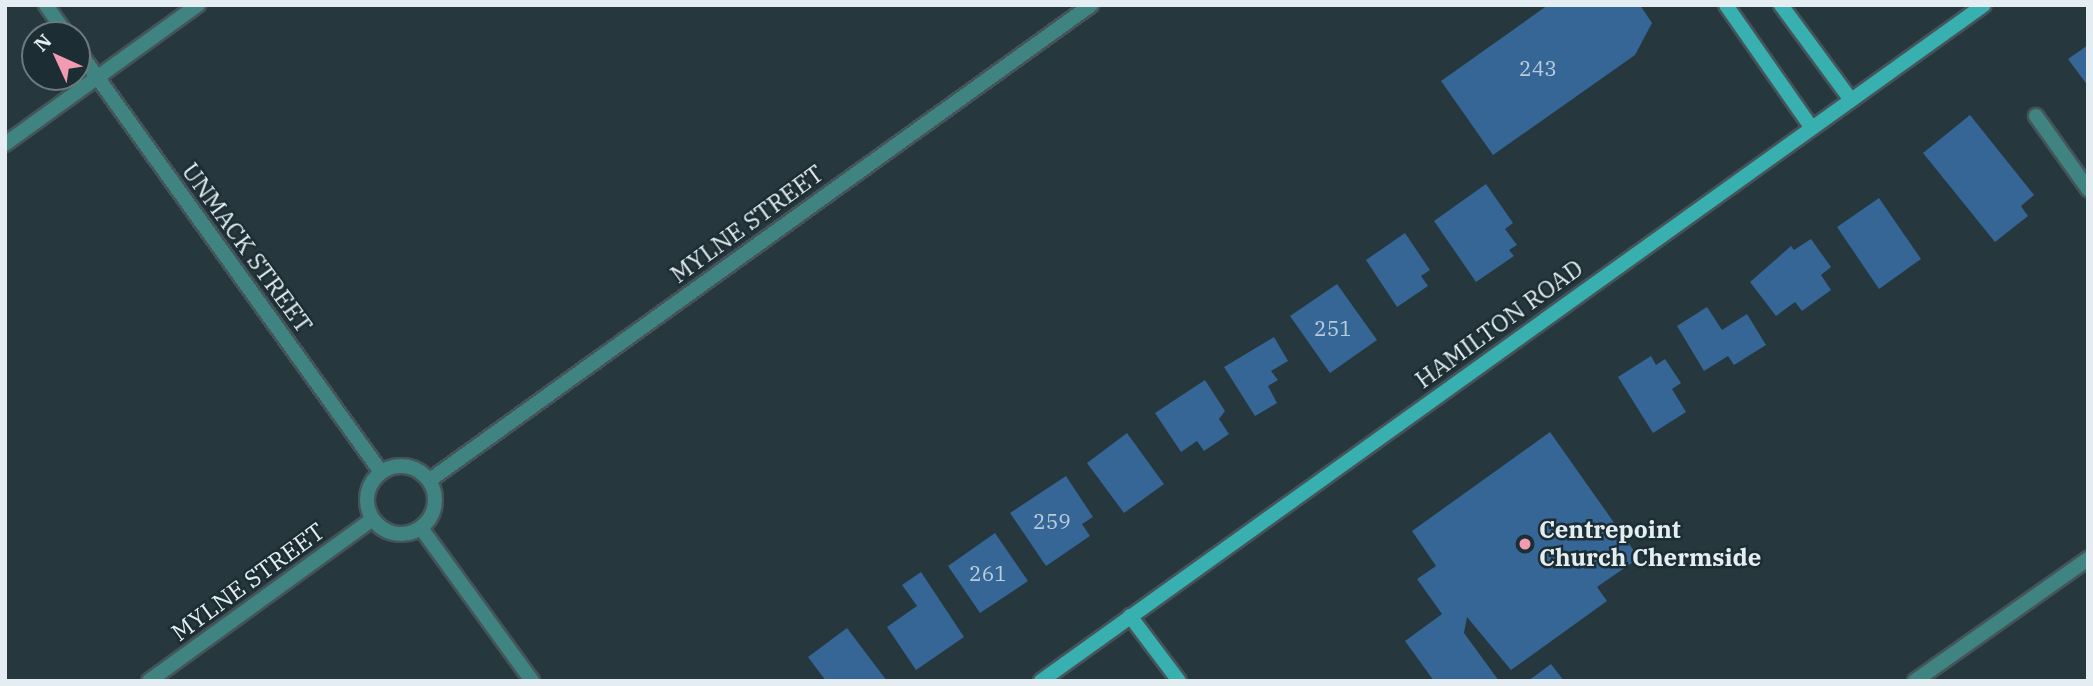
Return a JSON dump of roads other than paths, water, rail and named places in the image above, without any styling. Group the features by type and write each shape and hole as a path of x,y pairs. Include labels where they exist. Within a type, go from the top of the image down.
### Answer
{"main road":[{"path":"1726,5 1811,127"},
{"path":"1781,5 1851,100"},
{"name":"HAMILTON ROAD","path":"1041,681 1984,5"},
{"path":"1130,616 1179,681"}],"street":[{"path":"46,5 57,21"},
{"path":"5,144 198,5"},
{"name":"MYLNE STREET","path":"430,480 1091,5"},
{"name":"UNMACK STREET","path":"91,69 382,472"},
{"path":"2036,116 2088,189"},
{"path":"402,465 430,480 436,500 421,528 401,534 373,519 369,489 382,472 402,465"},
{"name":"MYLNE STREET","path":"149,681 373,519"},
{"path":"421,528 532,681"},
{"path":"1915,681 2088,559"}],"place":[{"name":"Centrepoint Church Chermside","path":"1525,544"}]}
